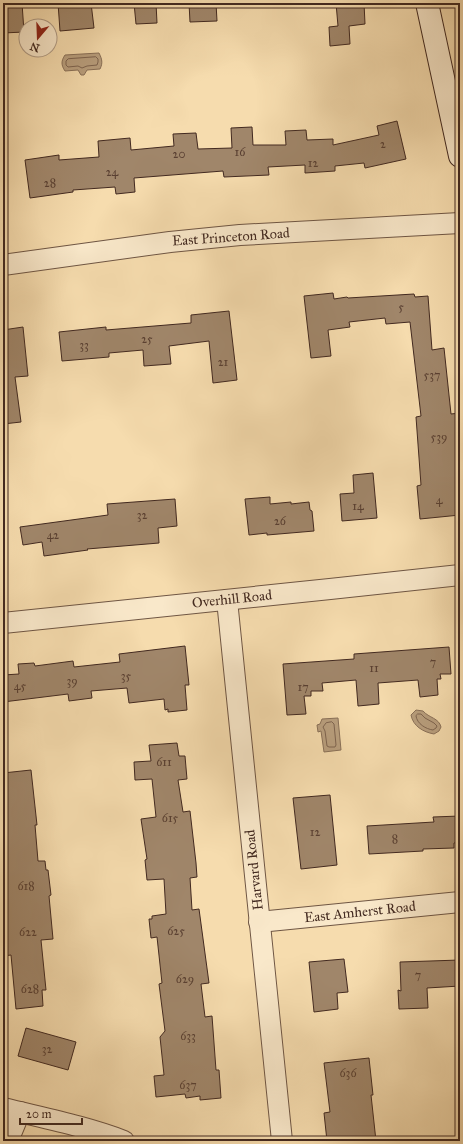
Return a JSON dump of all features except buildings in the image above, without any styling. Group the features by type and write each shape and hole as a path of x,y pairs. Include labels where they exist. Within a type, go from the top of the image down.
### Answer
{"main road":[{"path":"427,3 460,156"}],"street":[{"name":"East Princeton Road","path":"3,265 176,241 240,235 460,223"},
{"name":"Overhill Road","path":"3,623 460,575"},
{"name":"Harvard Road","path":"227,600 282,1141"},
{"name":"East Amherst Road","path":"260,922 460,902"},
{"path":"8,1141 11,1110 78,1127 124,1141"}],"water":[{"path":"99,53 102,61 100,69 87,70 84,75 81,75 78,70 65,71 63,67 62,61 65,55"},
{"path":"416,710 423,711 436,720 441,727 439,731 434,734 430,733 422,730 416,725 411,715"},
{"path":"338,718 341,750 324,752 321,731 318,732 317,725 320,724 322,719"}]}
